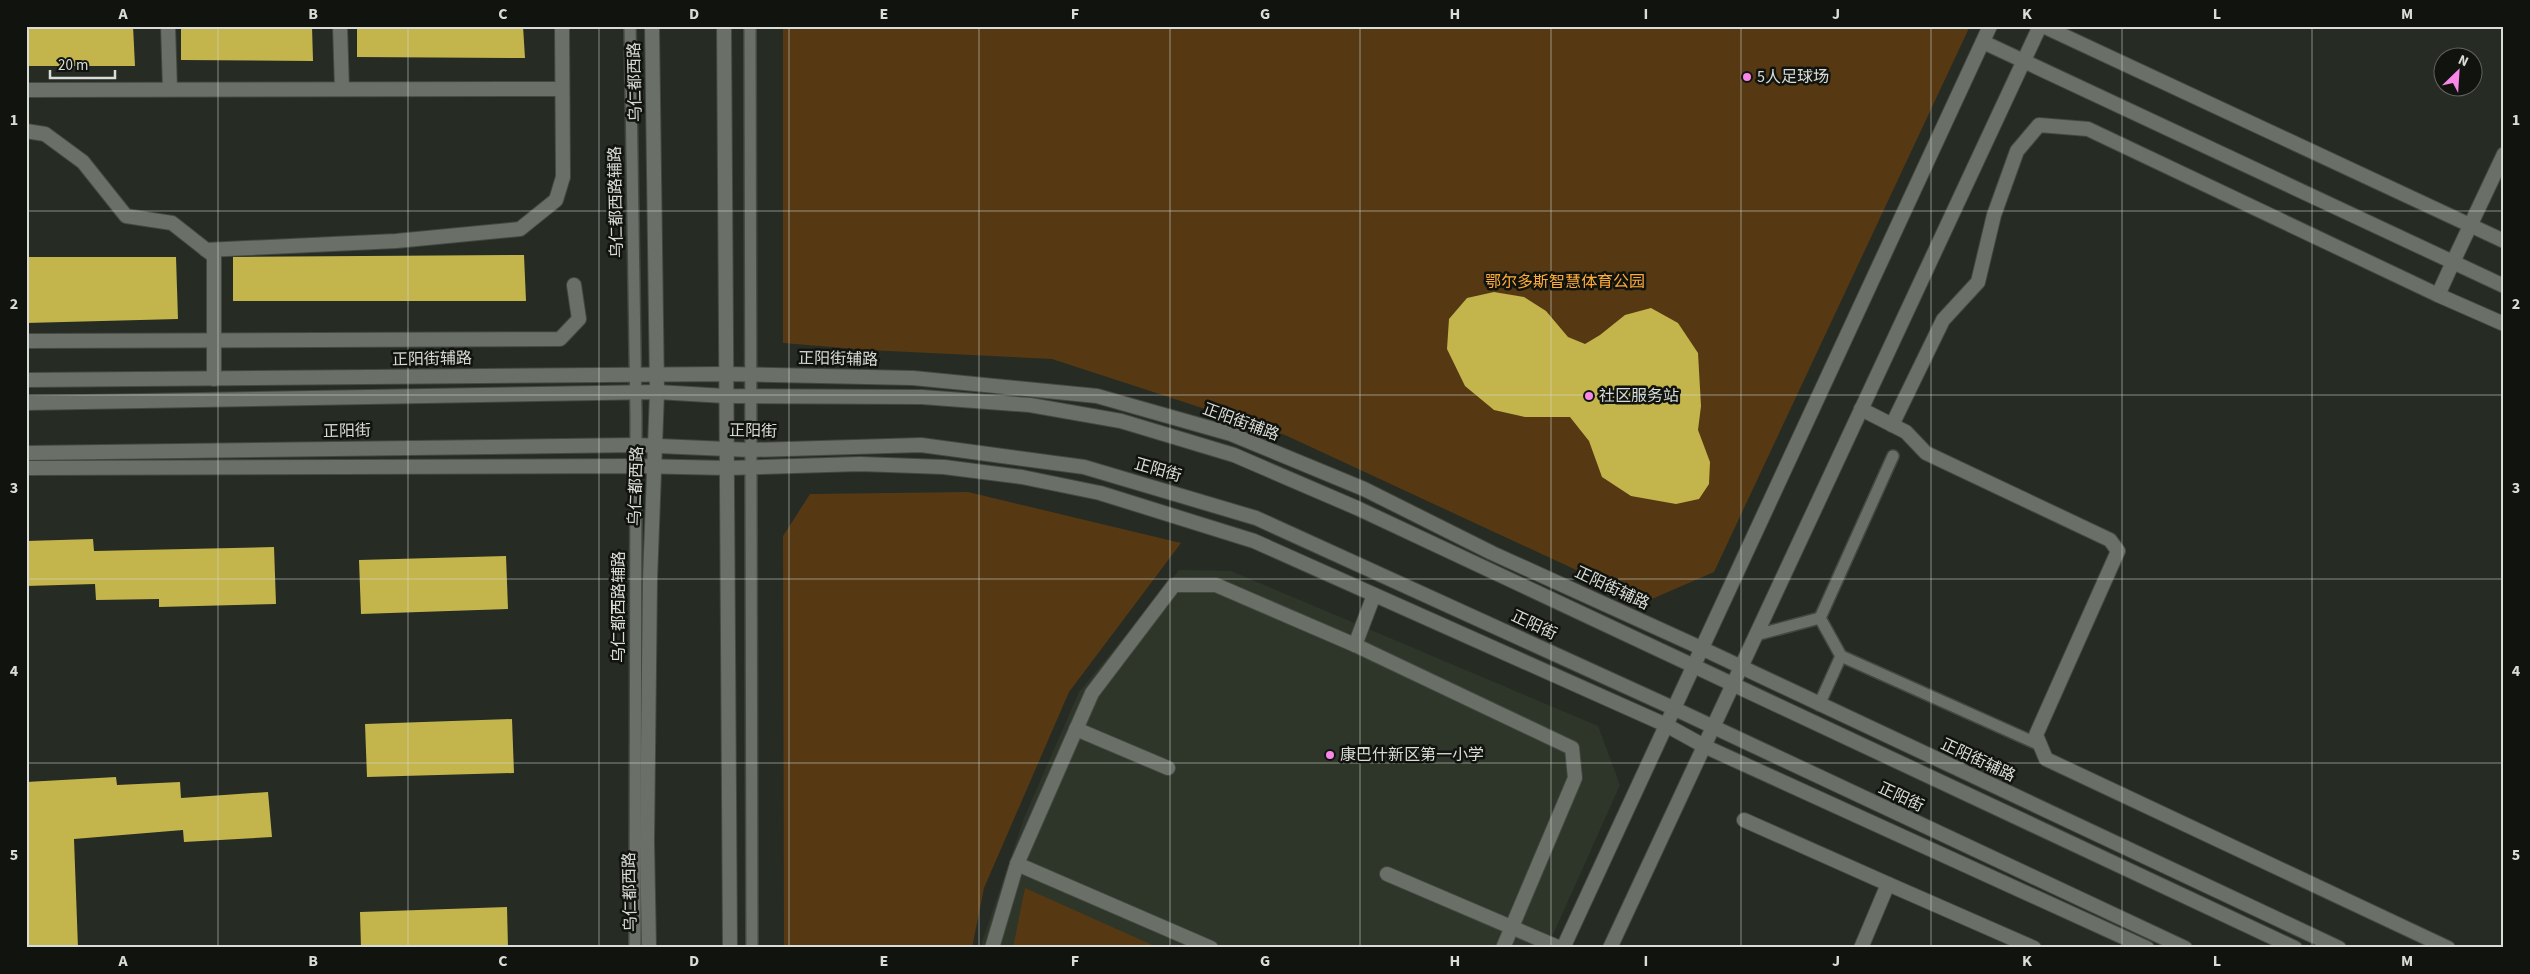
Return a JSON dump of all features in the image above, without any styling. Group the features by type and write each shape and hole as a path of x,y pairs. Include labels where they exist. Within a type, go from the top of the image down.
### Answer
{"street":[{"path":"168,26 170,90"},
{"path":"340,26 342,89"},
{"path":"206,250 396,241 520,229 556,200 563,177 562,26"},
{"name":"乌仁都西路","path":"649,948 647,842 657,392 652,26"},
{"path":"724,26 730,948"},
{"path":"1387,874 1561,948 1990,26"},
{"path":"1610,948 2041,26 2504,242"},
{"path":"1983,42 2504,286"},
{"path":"26,90 562,89"},
{"path":"1892,425 1943,320 1978,282 1994,215 2016,151 2039,125 2088,129 2438,295 2504,324"},
{"path":"26,132 46,134 83,162 126,216 172,223 214,256 214,379"},
{"path":"2438,295 2504,154"},
{"path":"26,341 560,339 579,319 574,285"},
{"name":"正阳街辅路","path":"26,380 725,374 913,378 1097,396 1231,434 1364,489 1492,553 1701,648 1740,668 2339,948"},
{"path":"26,403 657,392 725,396 922,397 1030,405 1121,421 1234,455 1357,508 2295,948"},
{"path":"1861,409 1906,432 1926,453 2110,540 2118,551 2036,736 2046,759 2448,948"},
{"name":"正阳街","path":"26,453 636,445 750,450 921,445 1084,467 1256,518 1674,708 1712,728 2185,948"},
{"path":"26,468 636,466 727,468 860,464 944,467 1022,477 1100,493 1254,542 1666,725 1704,746 2148,948"},
{"path":"992,948 1017,864 1092,693 1174,585 1216,585 1355,645 1572,748 1575,778 1503,948"},
{"path":"1355,645 1374,595"},
{"path":"1076,729 1168,768"},
{"path":"1744,820 2034,948"},
{"path":"1017,864 1211,948"},
{"path":"1862,948 1888,884"}],"lane":[{"name":"乌仁都西路辅路","path":"630,26 636,445 635,948"},
{"path":"750,26 752,948"},
{"path":"1820,618 1893,456"},
{"path":"1756,635 1820,618"},
{"path":"1820,618 1842,656 2040,745"},
{"path":"1819,705 1842,656"}],"shaded area":[{"name":"康巴什新区第一小学","path":"1179,570 1231,571 1598,726 1620,785 1547,948 980,948 1024,818 1079,692"}],"green space":[{"name":"鄂尔多斯智慧体育公园","path":"783,26 1970,26 1714,572 1645,602 1285,435 1052,359 868,350 783,343"},
{"path":"968,492 1181,543 1069,692 984,888 972,948 784,948 783,536 810,494"},
{"path":"1025,888 1159,948 1013,948"}],"building":[{"path":"26,26 133,26 135,66 26,66"},
{"path":"181,26 312,26 313,61 181,60"},
{"path":"357,26 523,26 525,58 357,57"},
{"path":"524,255 526,301 233,301 233,257"},
{"path":"26,257 176,257 178,319 26,323"},
{"name":"社区服务站","path":"1494,292 1524,297 1546,311 1568,337 1585,344 1600,335 1625,315 1651,308 1678,323 1698,353 1701,406 1698,430 1710,462 1709,484 1699,499 1676,504 1631,496 1602,477 1589,441 1570,417 1525,417 1494,410 1465,386 1447,349 1449,319 1467,298"},
{"path":"93,539 94,551 274,547 276,604 159,607 159,599 96,600 95,584 26,586 26,541"},
{"path":"506,556 508,609 361,614 359,560"},
{"path":"512,719 514,773 367,777 365,724"},
{"path":"116,777 117,785 180,782 181,798 268,792 272,837 184,842 183,830 74,839 78,948 26,948 26,782"},
{"path":"507,907 508,948 361,948 360,912"}],"place":[{"name":"5人足球场","path":"1747,77"},
{"name":"社区服务站","path":"1589,396"},
{"name":"康巴什新区第一小学","path":"1330,755"}]}
